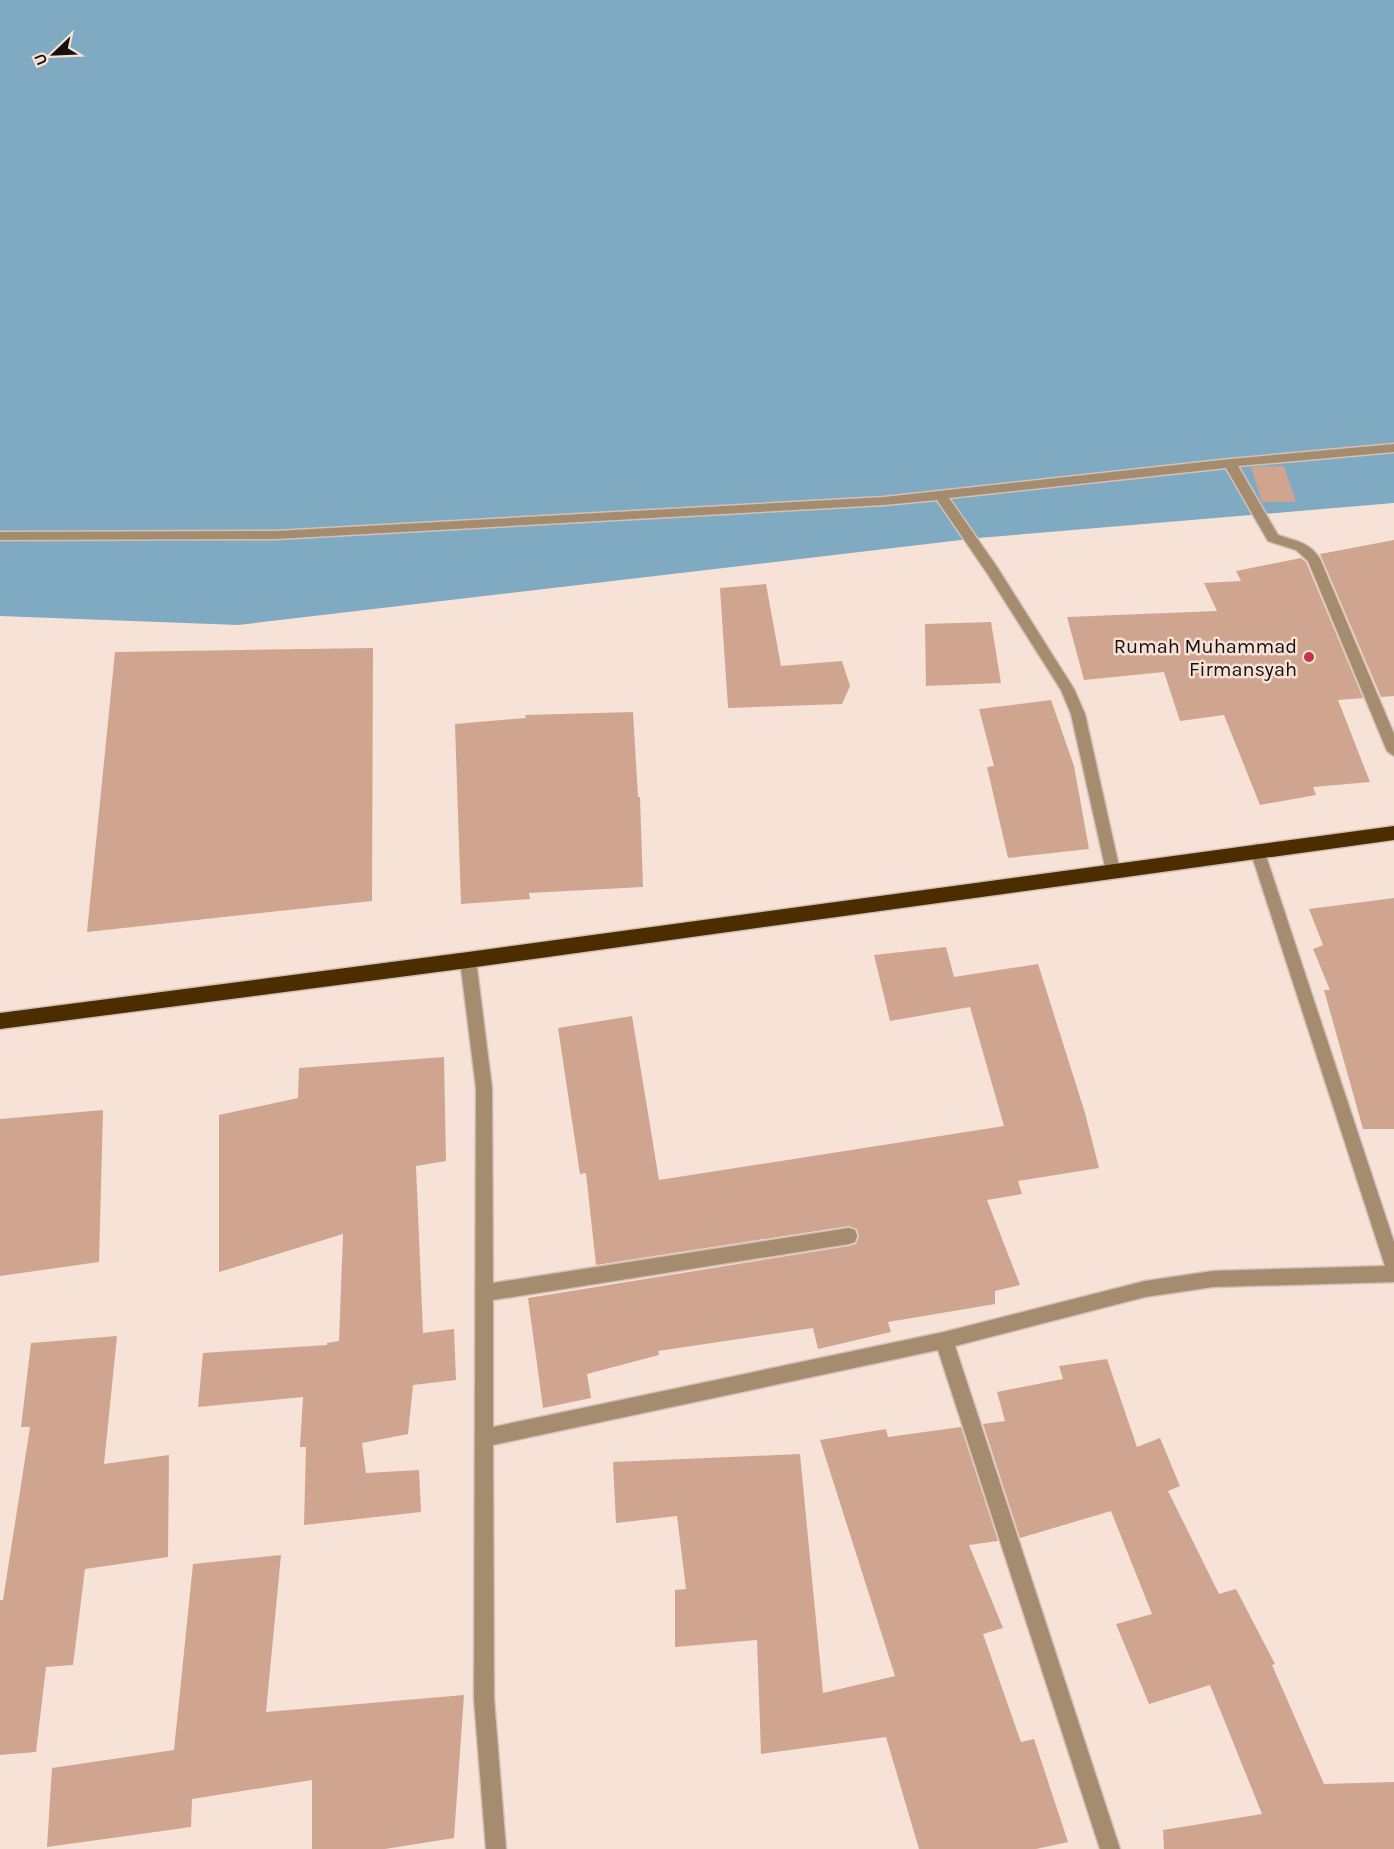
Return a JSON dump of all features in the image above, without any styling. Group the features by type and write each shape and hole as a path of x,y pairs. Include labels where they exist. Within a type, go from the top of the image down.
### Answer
{"highway":[{"path":"0,1021 468,960 1394,832"}],"street":[{"path":"0,536 276,535 684,514 884,501 1230,463 1394,448"},
{"path":"1230,463 1273,538 1301,545 1309,550 1394,751"},
{"path":"940,495 992,570 1066,689 1078,714 1113,871"},
{"path":"1257,850 1394,1268"},
{"path":"468,960 484,1089 484,1699 496,1849"},
{"path":"483,1293 849,1236"},
{"path":"483,1438 944,1340 1145,1289 1202,1280 1334,1274 1394,1274"},
{"path":"944,1340 1110,1849"}],"water":[{"path":"0,0 1394,0 1394,503 978,538 238,625 0,616"}],"building":[{"path":"1284,466 1296,502 1262,502 1251,467"},
{"path":"1394,540 1394,696 1381,697 1320,554"},
{"path":"1301,558 1306,562 1363,698 1338,700 1370,782 1313,787 1316,795 1260,805 1224,715 1180,721 1164,672 1084,680 1067,617 1217,611 1204,583 1241,581 1236,571"},
{"path":"766,584 781,666 842,661 850,686 842,704 728,708 720,588"},
{"path":"991,622 1001,683 926,686 925,624"},
{"path":"373,648 372,901 87,932 115,652"},
{"path":"1051,700 1074,766 1089,849 1008,858 987,767 994,766 979,709"},
{"path":"633,712 638,797 640,797 643,887 529,893 530,899 461,904 455,724 526,718 525,715"},
{"path":"1394,898 1394,1129 1363,1129 1324,990 1330,990 1313,949 1323,945 1309,909"},
{"path":"946,947 954,977 1038,964 1085,1113 1099,1168 1018,1181 1022,1194 987,1200 1020,1285 995,1291 995,1304 888,1322 891,1332 818,1349 813,1328 658,1351 659,1355 587,1374 591,1398 543,1408 528,1298 849,1246 856,1244 859,1237 857,1229 849,1226 596,1265 586,1173 580,1174 558,1028 632,1016 659,1180 1004,1126 970,1007 890,1021 874,955"},
{"path":"444,1057 446,1161 416,1166 423,1333 454,1329 456,1380 413,1385 408,1434 362,1443 366,1473 419,1470 421,1512 304,1525 306,1447 300,1447 303,1397 198,1407 203,1353 327,1345 327,1343 339,1341 343,1234 219,1272 219,1115 298,1098 299,1068"},
{"path":"103,1110 99,1262 0,1276 0,1119"},
{"path":"117,1336 104,1464 169,1455 168,1557 85,1569 73,1665 46,1667 36,1752 0,1755 0,1600 3,1600 30,1427 21,1427 31,1343"},
{"path":"1107,1359 1137,1447 1160,1438 1180,1486 1168,1491 1219,1594 1236,1589 1275,1664 1272,1665 1324,1784 1394,1782 1394,1849 1164,1849 1163,1830 1262,1814 1210,1685 1149,1704 1116,1624 1152,1614 1111,1511 1020,1538 983,1424 1005,1421 997,1392 1063,1379 1059,1366"},
{"path":"961,1427 998,1541 969,1545 1003,1628 983,1634 1021,1742 1034,1739 1068,1842 1036,1849 919,1849 886,1737 761,1754 757,1640 675,1647 675,1590 686,1589 677,1516 616,1523 613,1462 800,1454 823,1693 895,1676 820,1440 886,1429 888,1437"},
{"path":"281,1555 266,1712 464,1695 454,1838 385,1849 312,1849 312,1780 192,1799 191,1827 47,1847 52,1768 174,1750 193,1564"}],"place":[{"name":"Rumah Muhammad Firmansyah","path":"1309,657"}]}
